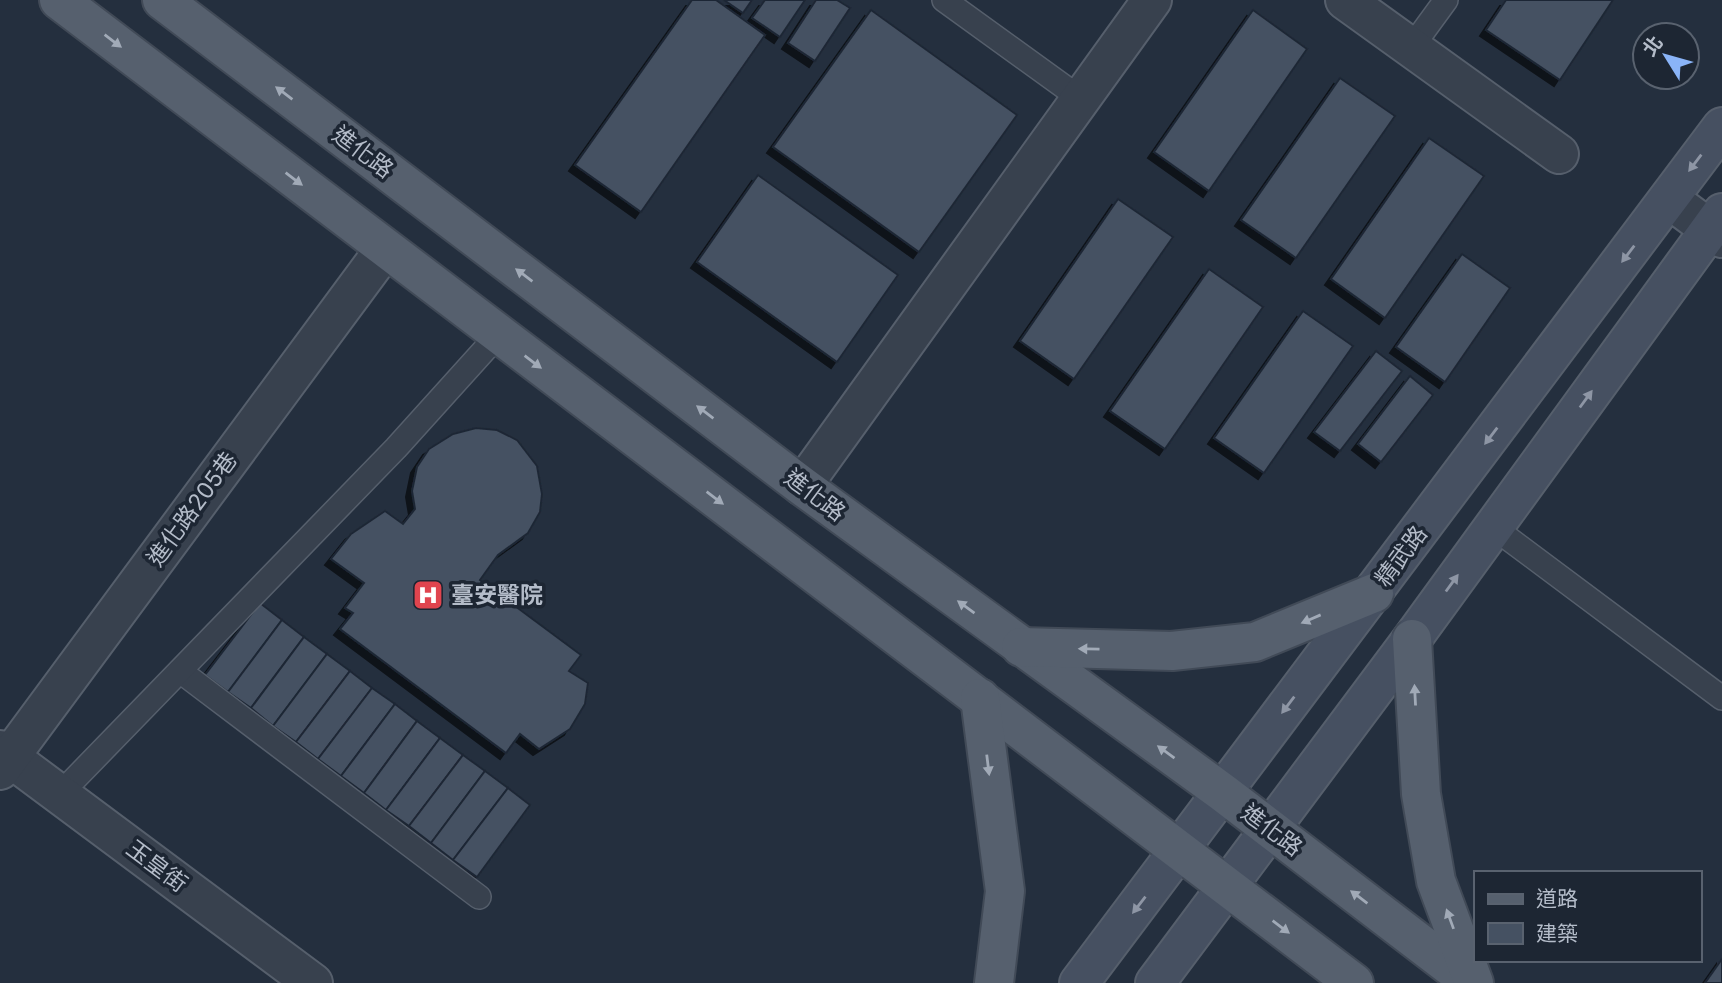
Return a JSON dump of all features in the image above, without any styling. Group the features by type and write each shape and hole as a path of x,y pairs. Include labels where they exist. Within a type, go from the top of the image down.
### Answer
{"main road":[{"path":"59,0 1354,983"},
{"name":"進化路","path":"162,0 802,486 1222,792 1473,983"},
{"path":"1021,647 1172,651 1255,642 1374,593"},
{"path":"1412,639 1421,794 1436,881 1473,983"},
{"path":"980,698 1005,891 994,983"}],"street":[{"path":"802,486 1152,0"},
{"path":"1345,0 1559,154"},
{"name":"精武路","path":"1079,983 1181,851 1222,792 1722,127"},
{"path":"1155,983 1718,227 1668,199"},
{"name":"進化路205巷","path":"3,759 385,249"},
{"name":"玉皇街","path":"3,759 61,793 313,983"}],"lane":[{"path":"944,0 1081,99"},
{"path":"1411,48 1446,0"},
{"path":"61,793 396,449 498,335"},
{"path":"1493,527 1722,698"},
{"path":"180,671 479,897"}],"building":[{"path":"692,0 716,0 765,35 641,212 575,165"},
{"path":"724,0 752,0 743,13"},
{"path":"765,0 805,0 780,37 752,18"},
{"path":"816,0 837,0 850,8 815,61 788,43"},
{"path":"1506,0 1613,0 1560,80 1486,30"},
{"path":"871,10 1017,115 919,252 773,147"},
{"path":"1253,10 1307,49 1209,191 1154,152"},
{"path":"1340,78 1395,116 1296,258 1241,220"},
{"path":"1429,138 1484,176 1385,318 1331,279"},
{"path":"758,175 898,275 837,362 697,262"},
{"path":"1118,199 1173,237 1074,379 1020,341"},
{"path":"1462,254 1510,288 1445,382 1396,347"},
{"path":"1209,269 1263,307 1165,449 1110,411"},
{"path":"1303,311 1353,346 1264,473 1214,438"},
{"path":"1376,351 1402,371 1340,451 1314,432"},
{"path":"1410,376 1433,395 1381,462 1358,444"},
{"name":"臺安醫院","path":"476,428 497,430 517,440 537,466 542,494 540,512 528,533 498,555 480,580 581,655 569,671 588,683 585,704 570,729 539,749 520,734 506,753 340,629 353,613 345,608 364,583 331,559 351,534 385,511 403,524 415,509 412,491 417,467 429,449 453,434"},
{"path":"260,603 282,620 228,692 205,675"},
{"path":"282,620 304,637 251,708 228,692"},
{"path":"304,637 327,654 273,726 251,708"},
{"path":"327,654 350,671 296,742 273,726"},
{"path":"350,671 372,688 318,759 296,742"},
{"path":"372,688 395,704 341,776 318,759"},
{"path":"395,704 417,721 364,793 341,776"},
{"path":"417,721 440,738 386,810 364,793"},
{"path":"440,738 463,755 409,826 386,810"},
{"path":"463,755 485,771 431,843 409,826"},
{"path":"485,771 508,788 453,860 431,843"},
{"path":"508,788 530,805 477,877 453,860"},
{"path":"1722,959 1722,983 1705,983"}],"place":[{"name":"臺安醫院","path":"428,595"}]}
